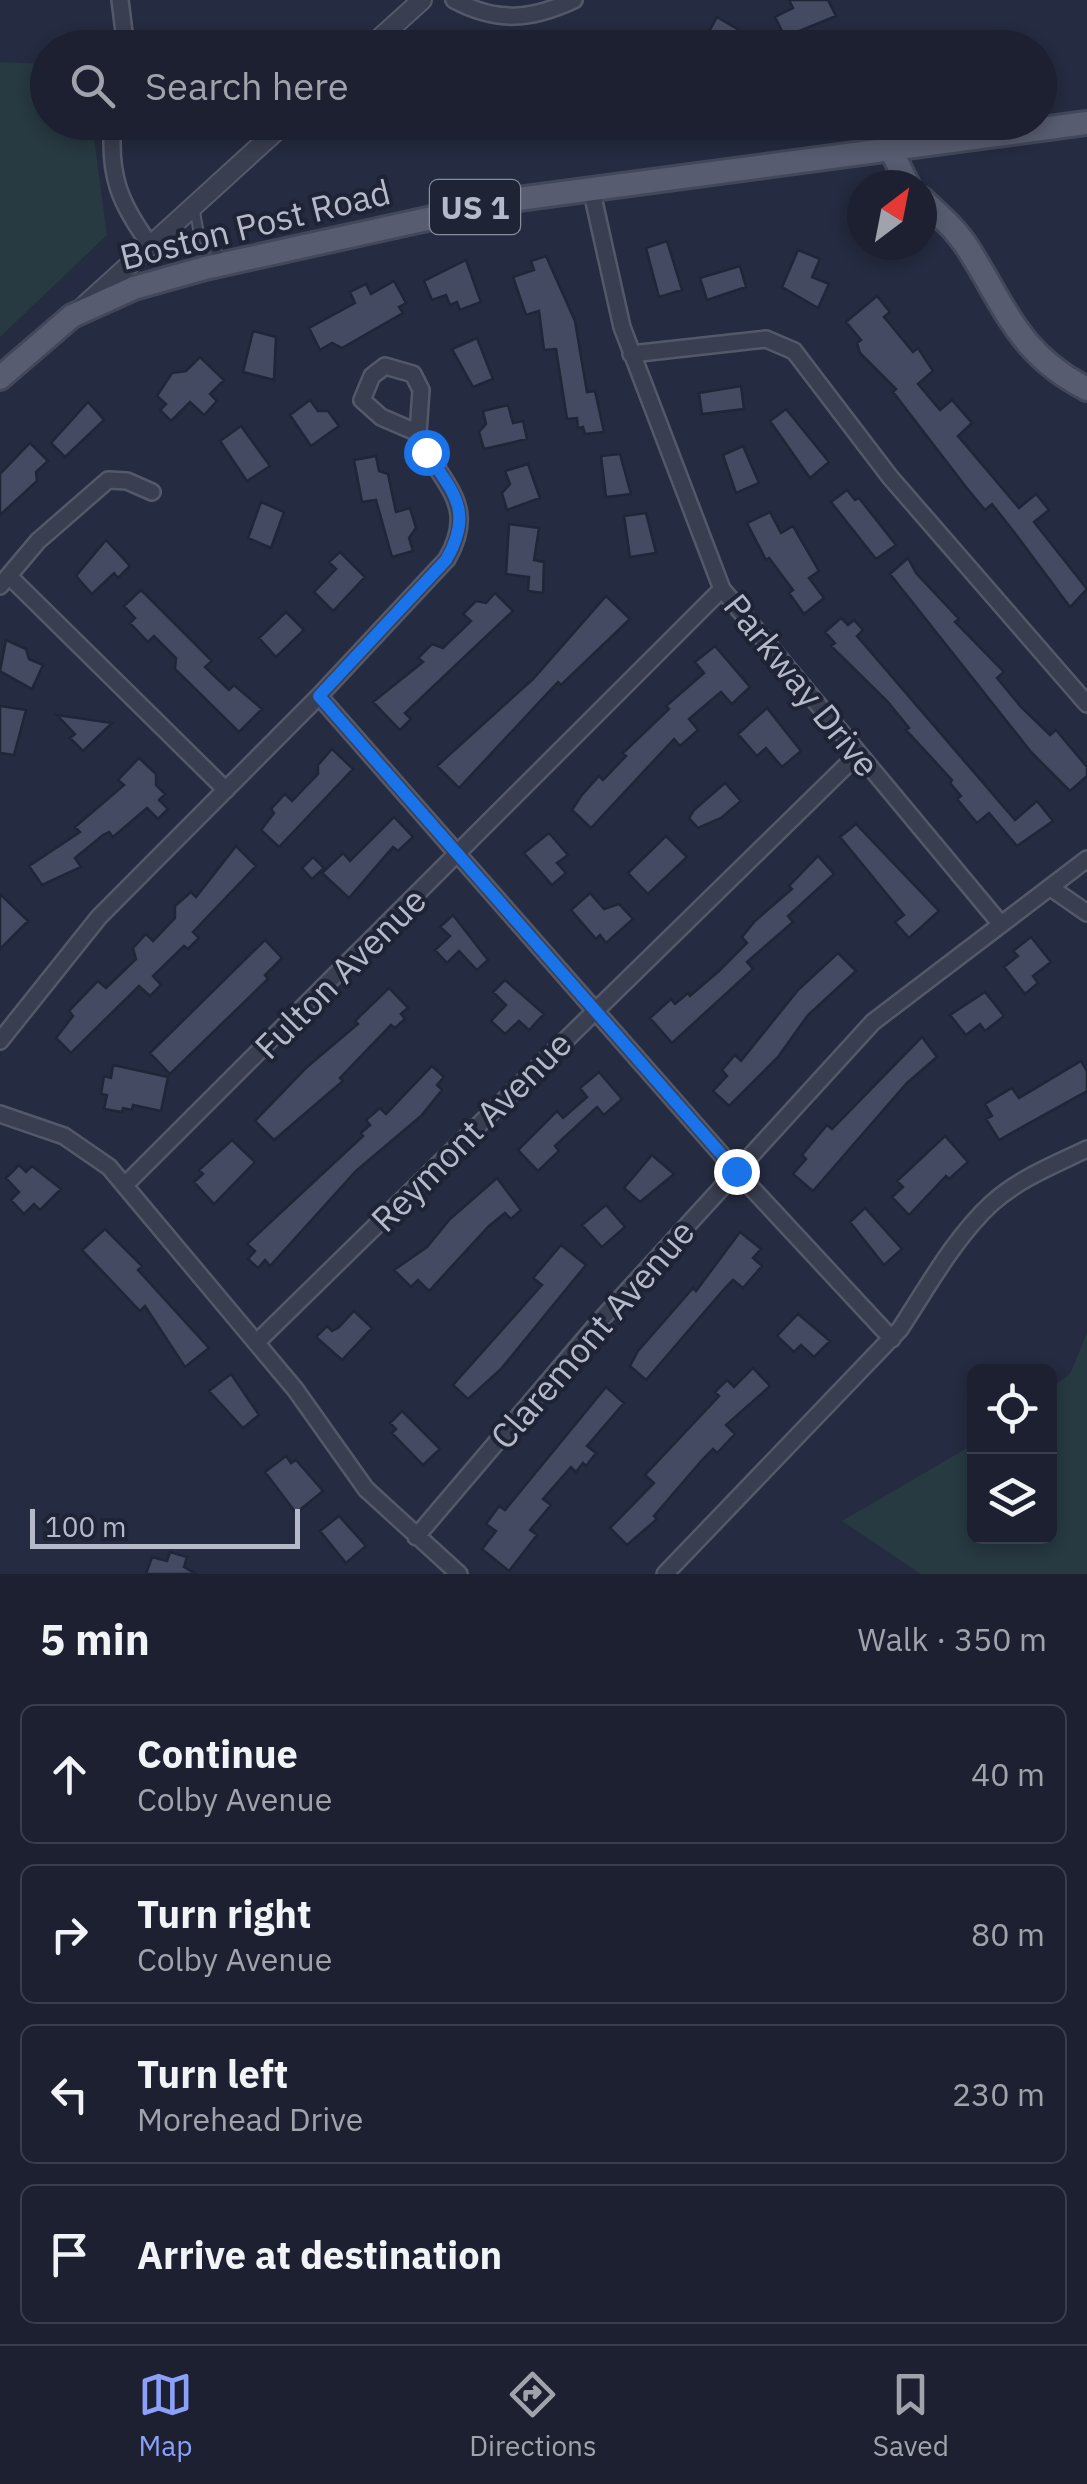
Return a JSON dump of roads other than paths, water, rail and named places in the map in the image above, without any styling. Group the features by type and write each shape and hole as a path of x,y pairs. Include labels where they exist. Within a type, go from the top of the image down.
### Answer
{"main road":[{"name":"Boston Post Road","path":"1057,126 1087,122"},
{"name":"Boston Post Road","path":"0,378 72,316 134,288 228,262 413,220 591,188 951,140"},
{"path":"890,148 901,170"},
{"path":"937,215 968,248 1019,337 1053,369 1087,389"}],"street":[{"path":"120,0 124,30"},
{"path":"389,30 422,0"},
{"path":"454,0 496,17 519,18 544,14 574,0"},
{"path":"111,140 122,206 150,246"},
{"path":"72,316 266,140"},
{"name":"Parkway Drive","path":"591,188 631,354 722,589 999,922"},
{"path":"631,354 766,339 794,351 890,476 1087,704"},
{"path":"0,1041 100,917 319,696 446,560 460,537 456,496 418,432 421,390 413,374 386,366 372,376 362,400 380,417 418,432"},
{"path":"152,492 128,481 108,480 38,541 4,581 226,790"},
{"name":"Fulton Avenue","path":"125,1185 460,856 722,589"},
{"path":"319,696 592,1010 892,1339"},
{"name":"Reymont Avenue","path":"257,1342 592,1010 858,754"},
{"name":"Claremont Avenue","path":"416,1538 736,1171 873,1022 999,922 1087,859"},
{"path":"1051,888 1087,912"},
{"path":"0,1114 64,1136 109,1166 257,1342 366,1489 458,1574"},
{"path":"665,1574 892,1339 990,1204 1030,1176 1087,1149"}],"lane":[{"path":"196,204 199,235 228,262"}]}
